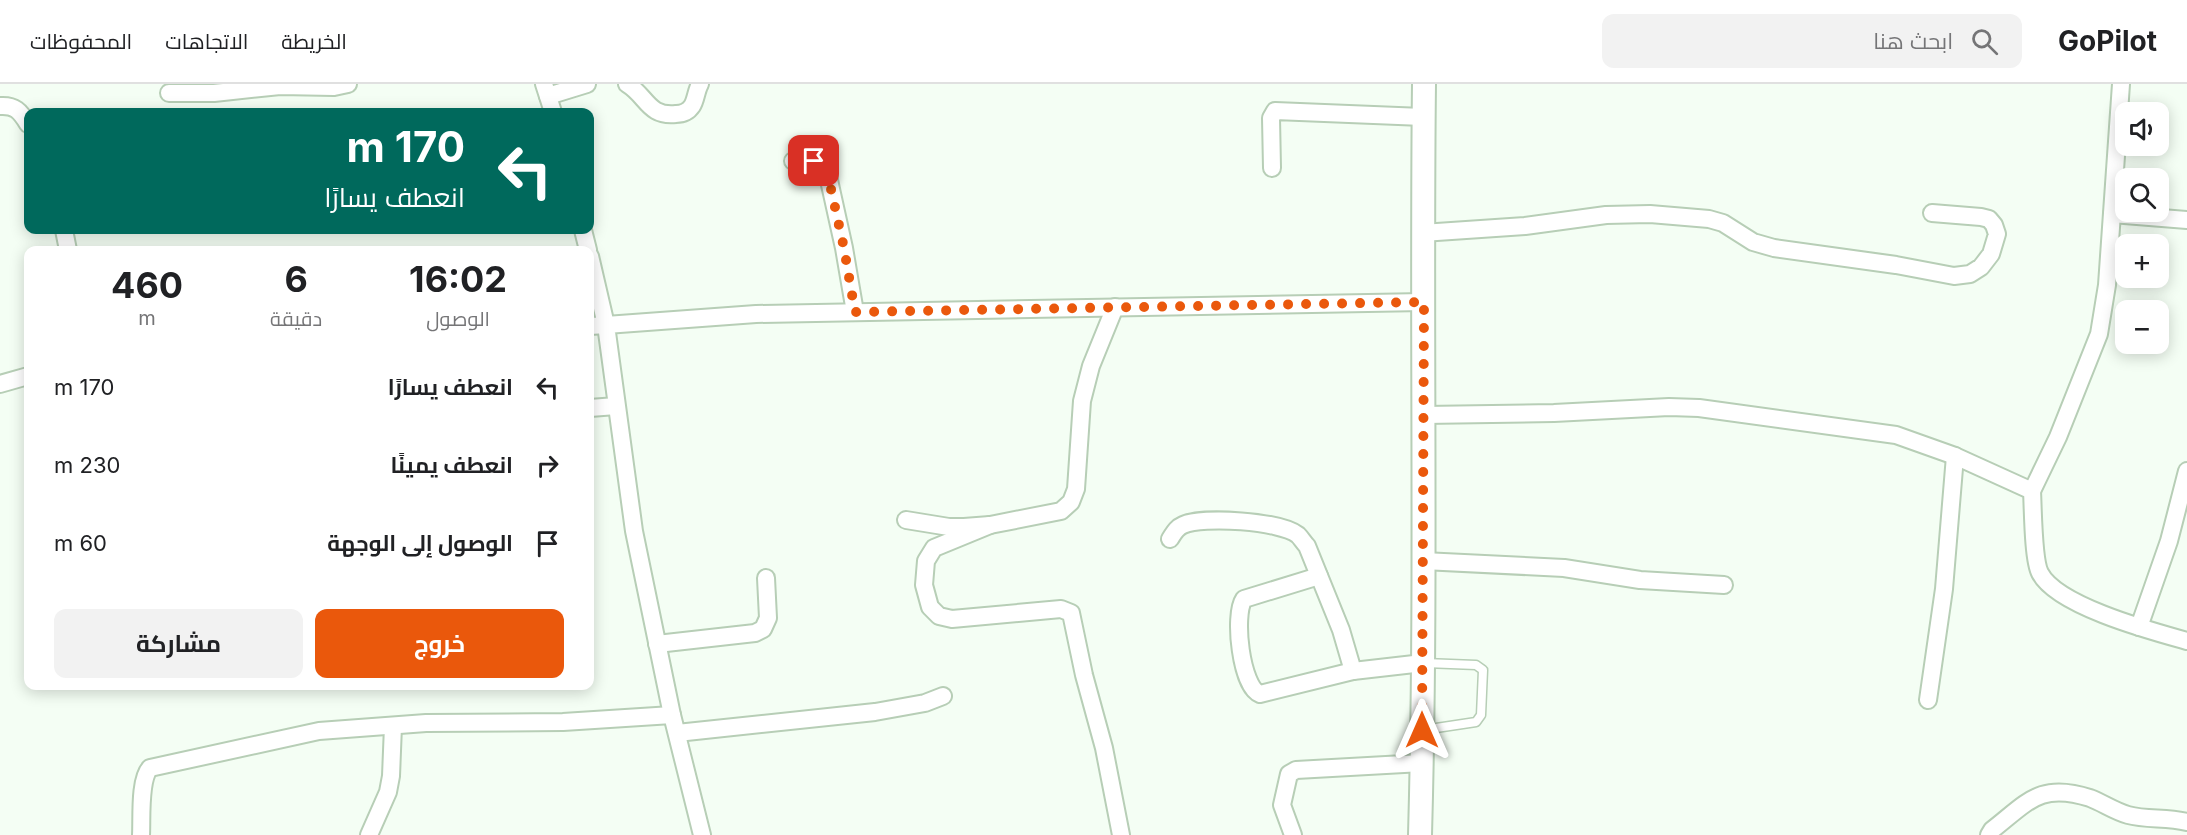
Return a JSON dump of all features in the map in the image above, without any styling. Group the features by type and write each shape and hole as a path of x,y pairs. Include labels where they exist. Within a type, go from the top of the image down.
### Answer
{"main road":[{"path":"1420,835 1423,663 1424,84"}],"street":[{"path":"169,93 214,93 280,86 334,87 348,84"},
{"path":"548,98 587,84"},
{"path":"627,84 636,89 652,110 668,115 684,114 690,109 700,84"},
{"path":"2121,84 2107,285 2099,334 2058,437 2032,491 2034,538 2038,571 2049,586 2057,592 2139,627 2187,641"},
{"path":"0,106 12,106 18,109 24,118"},
{"path":"1272,168 1271,118 1275,111 1424,117"},
{"path":"793,161 814,161 823,165 827,171 855,312"},
{"path":"1422,234 1525,226 1606,215 1650,214 1709,219 1723,223 1753,242 1774,248 1896,265 1954,276 1970,274 1981,267 1991,254 1997,234 1989,219 1981,216 1932,213"},
{"path":"2112,214 2187,220"},
{"path":"594,290 598,325 616,406 634,531 672,715 702,835"},
{"path":"598,325 756,314 1424,302"},
{"path":"906,520 949,526 990,525 1061,511 1071,502 1076,489 1082,401 1091,366 1115,307"},
{"path":"0,384 24,376"},
{"path":"594,408 616,406"},
{"path":"1424,415 1699,408 1896,435 1955,456 2032,491"},
{"path":"1928,700 1944,589 1955,456"},
{"path":"2139,627 2169,541 2187,471"},
{"path":"1170,539 1177,528 1195,521 1254,522 1288,530 1298,536 1307,546 1341,630 1353,671"},
{"path":"990,525 934,548 926,561 924,585 930,608 939,616 952,619 1061,609 1071,613 1084,675 1104,748 1120,835"},
{"path":"1423,561 1564,568 1640,580 1724,585"},
{"path":"1319,576 1244,599 1239,608 1241,659 1253,689 1260,694 1353,671 1423,663"},
{"path":"657,644 755,633 764,629 768,618 766,578"},
{"path":"677,733 866,714 915,706 943,696"},
{"path":"141,835 142,793 145,777 150,768 248,748 294,735 426,723 563,722 672,715"},
{"path":"369,835 388,792 392,776 393,726"},
{"path":"1293,835 1282,805 1289,774 1296,770 1422,763"},
{"path":"1989,835 1992,830 2036,795 2058,792 2089,798 2139,818 2187,822"}],"lane":[{"path":"1422,730 1476,722 1481,715 1483,670 1476,665 1423,663"}],"route":[{"path":"814,161 823,165 827,171 855,312 1424,302 1422,730"}]}
